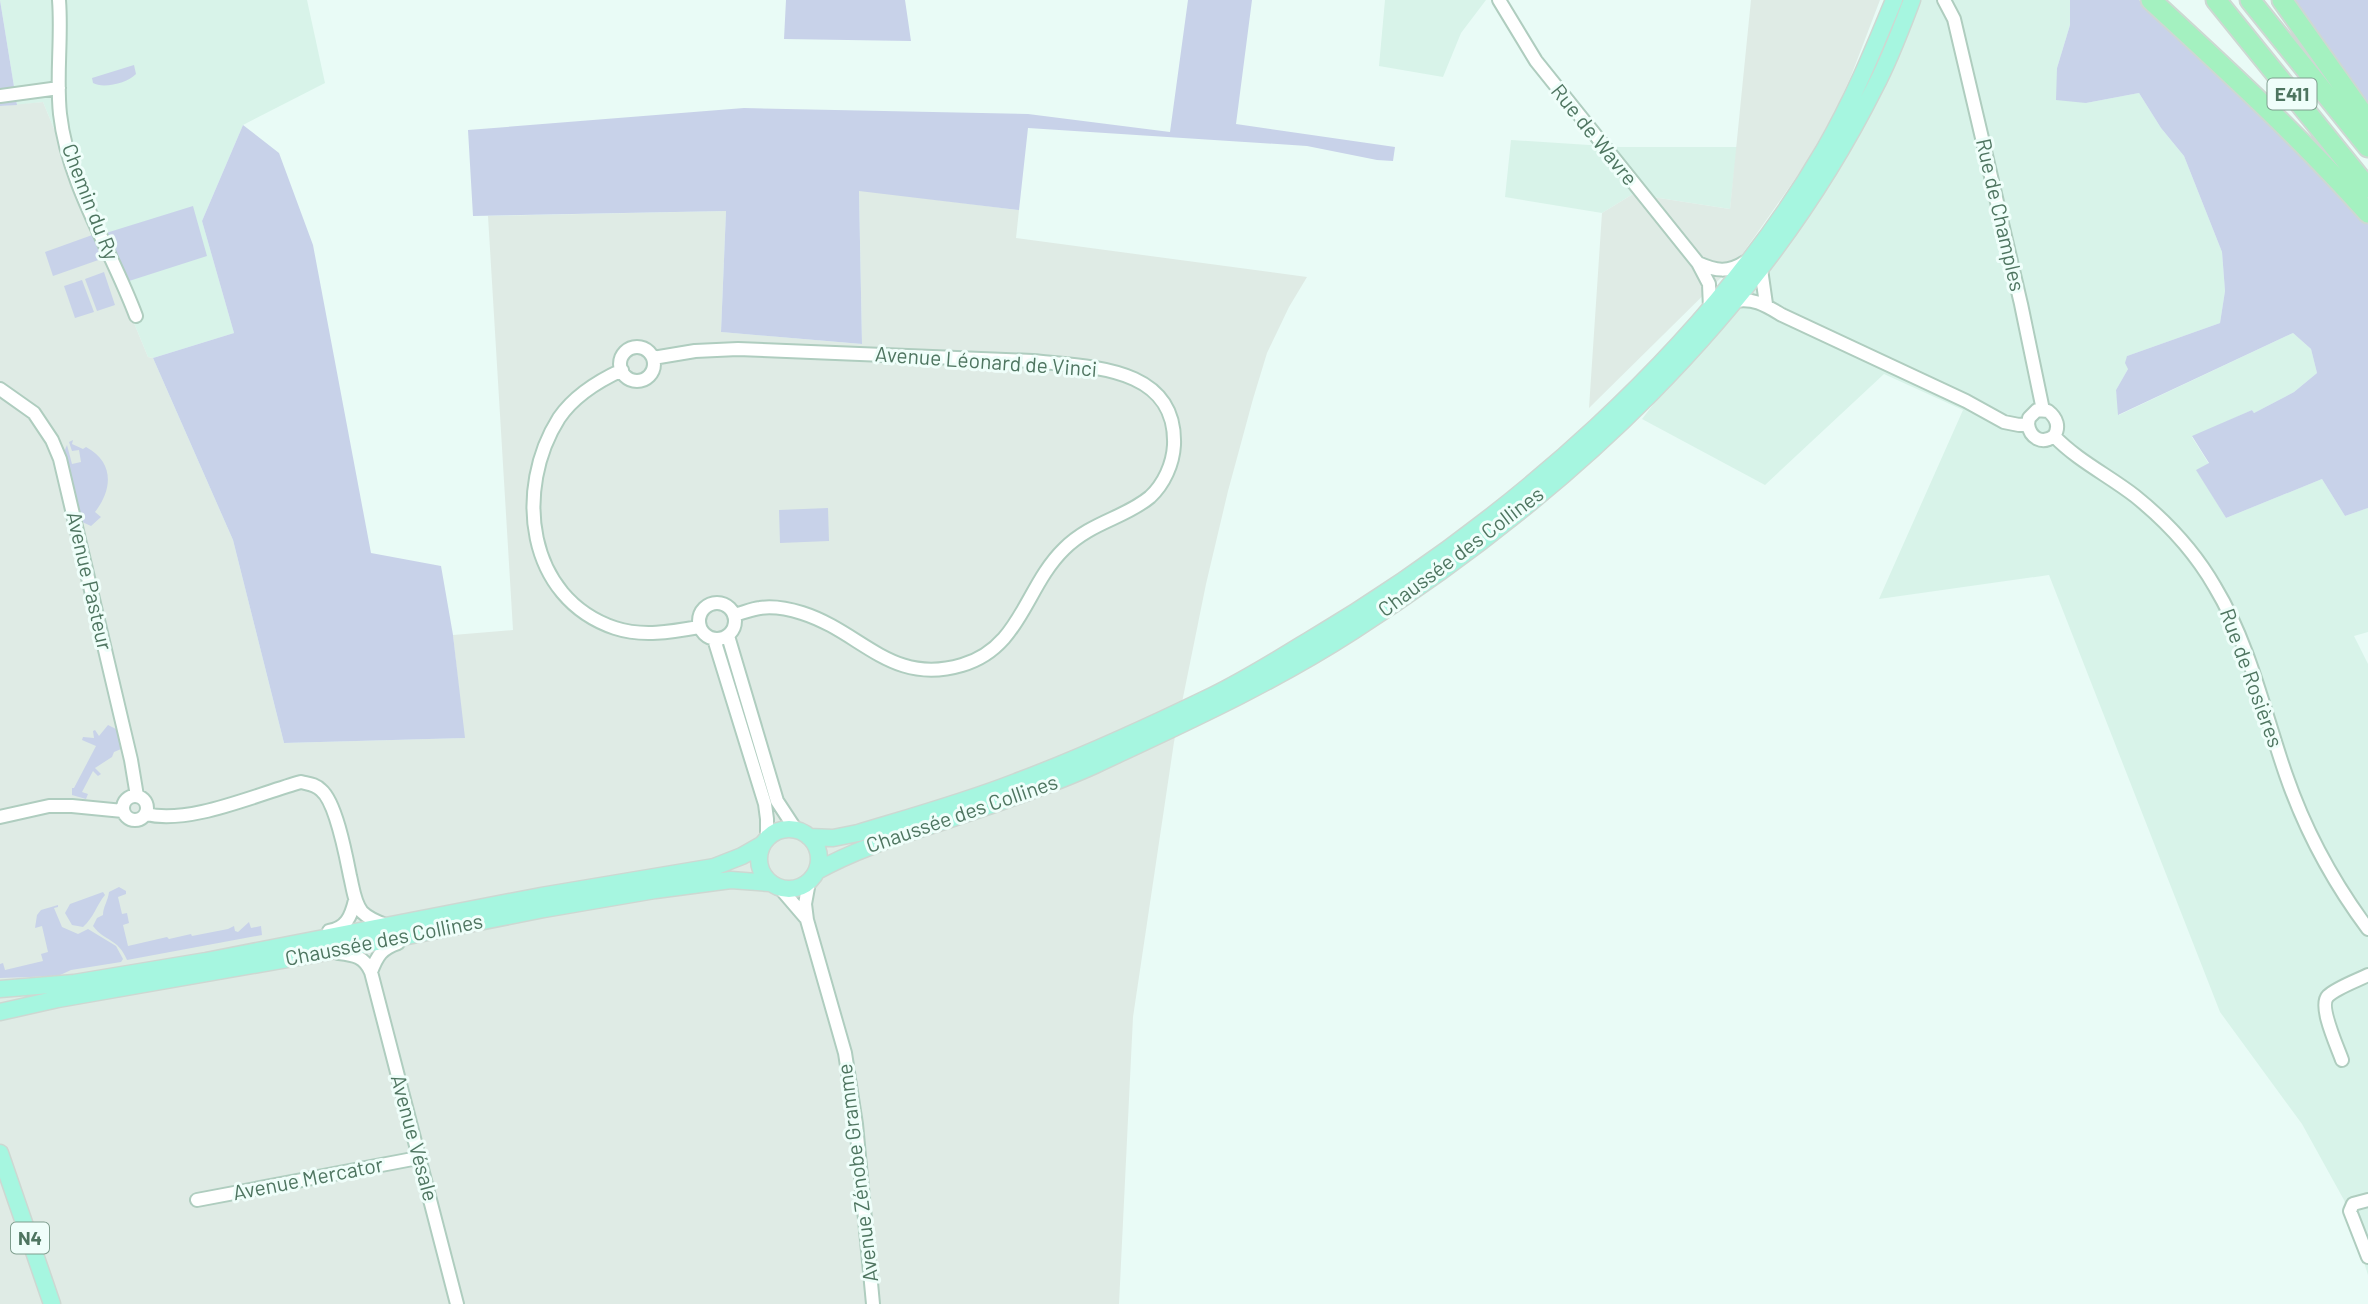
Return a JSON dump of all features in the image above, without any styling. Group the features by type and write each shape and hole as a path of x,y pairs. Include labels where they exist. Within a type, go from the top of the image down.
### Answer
{"highway":[{"path":"2151,0 2267,106 2368,213"},
{"name":"E411","path":"2216,0 2368,188"},
{"name":"E411","path":"2249,0 2368,147"},
{"path":"2282,0 2368,121"}],"main road":[{"name":"Chaussée des Collines","path":"1756,263 1824,151 1861,79 1894,0"},
{"name":"Chaussée des Collines","path":"813,877 860,849 1019,796 1090,767 1208,712 1350,633 1496,531 1557,481 1663,380 1731,295 1834,162 1876,86 1912,0"},
{"name":"Chaussée des Collines","path":"802,833 833,838 957,803 1093,751 1214,695 1345,619 1489,518 1585,436 1654,369 1710,309 1731,295"},
{"path":"780,831 802,833 818,853 813,877 800,887 776,886 760,869 759,861 765,841 780,831"},
{"name":"Chaussée des Collines","path":"0,989 74,983 206,961 386,925 714,867 742,856 765,841"},
{"name":"Chaussée des Collines","path":"0,1013 58,999 316,954 509,915 709,882 731,880 776,886"},
{"name":"N4","path":"0,1153 52,1304"}],"street":[{"name":"Chemin du Ry","path":"59,0 60,113 71,159 136,316"},
{"name":"Rue de Wavre","path":"1499,0 1536,61 1698,263 1709,284 1710,309"},
{"name":"Rue de Champles","path":"1944,0 1954,19 2043,410 2054,415 2056,421 2057,432 2054,436"},
{"name":"Rue de Champles","path":"1954,19 1955,0"},
{"path":"0,96 59,88"},
{"path":"1698,263 1719,271 1756,263 1766,304"},
{"path":"1731,295 1766,304 1782,315 1966,401 2004,422 2028,424"},
{"name":"Avenue Léonard de Vinci","path":"630,349 645,349 653,358 695,351 738,349 1033,361 1129,375 1150,388 1166,406 1174,433 1173,454 1165,478 1150,497 1086,530 1065,548 1035,586 1005,641 984,656 964,665 939,670 916,670 903,666 866,648 844,630 790,609 762,607 734,615 725,605 711,604 701,612 699,627 640,633 614,628 586,613 563,593 547,569 537,539 532,508 533,484 560,417 578,397 600,380 622,370 621,360 630,349"},
{"path":"622,370 629,378 644,379 653,369 653,358"},
{"name":"Avenue Pasteur","path":"0,389 34,413 52,440 60,459 131,760 137,796"},
{"path":"2043,410 2032,414 2028,424 2030,432 2038,439 2046,440 2054,436"},
{"name":"Rue de Rosières","path":"2054,436 2076,457 2134,496 2168,526 2196,557 2216,588 2248,657 2286,776 2303,818 2332,874 2368,929"},
{"path":"699,627 707,637 724,639 734,629 734,615"},
{"path":"728,636 777,802 802,833"},
{"path":"714,639 765,804 765,841"},
{"path":"146,814 162,818 188,815 301,782 313,784 329,799 341,835 355,900 371,919 386,925"},
{"path":"137,796 147,806 146,814 138,820 125,816 123,811 124,802 137,796"},
{"path":"0,817 49,806 123,811"},
{"name":"Avenue Zénobe Gramme","path":"813,877 805,904 807,920 845,1053 856,1124 873,1304"},
{"name":"Avenue Zénobe Gramme","path":"776,886 807,920"},
{"path":"206,961 225,951 339,930 352,914 355,900"},
{"path":"371,972 376,958 386,947 483,927 509,915"},
{"path":"316,954 357,956 367,962 371,972"},
{"name":"Avenue Vésale","path":"371,972 457,1304"},
{"path":"2342,1060 2326,1016 2325,1003 2328,996 2368,975"},
{"name":"Avenue Mercator","path":"197,1200 418,1158"},
{"path":"2368,1200 2353,1203 2350,1211 2368,1256"}],"shaded area":[{"path":"0,0 307,0 325,83 243,125 202,221 234,333 153,358 148,357 43,102 17,105"},
{"path":"0,0 17,105 0,106"},
{"path":"786,0 905,0 911,41 784,39"},
{"path":"1188,0 1252,0 1236,124 1395,147 1393,161 1307,146 1028,128 1019,210 859,191 862,344 721,332 726,211 473,216 468,130 744,108 1028,114 1170,132"},
{"path":"1385,0 1486,0 1461,33 1443,77 1379,66"},
{"path":"1751,0 1880,0 1834,114 1804,166 1736,263 1589,408 1602,213 1633,194 1730,209"},
{"path":"1918,0 2070,0 2070,25 2057,68 2086,103 2139,93 2161,128 2184,156 2222,252 2225,291 2220,323 2127,356 2128,369 2116,390 2119,415 2293,333 2311,349 2317,373 2294,392 2254,413 2252,410 2192,437 2209,464 2197,470 2226,518 2322,479 2345,516 2368,508 2368,632 2354,636 2368,664 2368,1275 2344,1200 2302,1124 2220,1012 2049,575 1879,599 1963,410 1884,374 1765,485 1642,419 1669,384 1755,291 1829,186 1895,58"},
{"path":"2070,0 2139,0 2224,75 2368,219 2368,508 2345,516 2322,479 2226,518 2196,470 2209,463 2192,436 2252,410 2254,413 2294,392 2317,373 2311,349 2293,333 2118,415 2116,390 2128,369 2125,363 2127,356 2220,323 2225,291 2222,252 2184,156 2161,128 2139,93 2086,103 2056,100 2057,68 2070,25"},
{"path":"2278,0 2368,0 2368,108"},
{"path":"134,65 136,74 127,80 109,85 93,83 92,78"},
{"path":"43,102 148,357 153,358 233,540 284,743 464,738 453,635 513,630 488,216 726,211 721,332 862,344 859,190 1019,210 1016,238 1307,277 1267,353 1253,399 1206,584 1174,742 1133,1017 1119,1304 0,1304 0,106"},
{"path":"243,125 279,153 313,245 371,553 441,566 453,635 465,738 284,743 233,540 153,358 234,333 202,221"},
{"path":"1511,140 1620,147 1737,147 1730,209 1633,194 1602,213 1505,197"},
{"path":"193,206 207,256 126,282 106,233"},
{"path":"95,234 104,258 53,276 45,252"},
{"path":"104,272 115,305 97,311 85,279"},
{"path":"82,280 94,312 75,318 64,286"},
{"path":"73,440 72,444 83,449 86,447 102,460 108,476 105,494 95,512 101,517 91,526 80,521 64,452 67,445 72,464 81,462 79,450 72,451 69,442"},
{"path":"828,508 829,541 780,543 779,510"},
{"path":"108,725 118,730 121,749 95,768 101,774 98,776 93,771 82,792 88,794 86,799 72,795 72,788 96,746 82,740 83,737 94,738 95,730 99,736"},
{"path":"119,887 126,891 126,894 118,897 122,914 127,913 129,923 123,925 128,946 234,926 238,932 249,922 251,928 261,926 262,935 127,960 120,948 93,926 97,918 103,915 109,892"},
{"path":"103,892 105,895 87,923 83,927 72,925 65,913 70,904"},
{"path":"58,905 54,908 62,927 78,934 88,929 116,946 123,959 121,962 71,970 58,976 0,978 0,964 3,963 5,970 43,961 41,954 48,952 42,926 35,928 37,915 41,910"}]}
